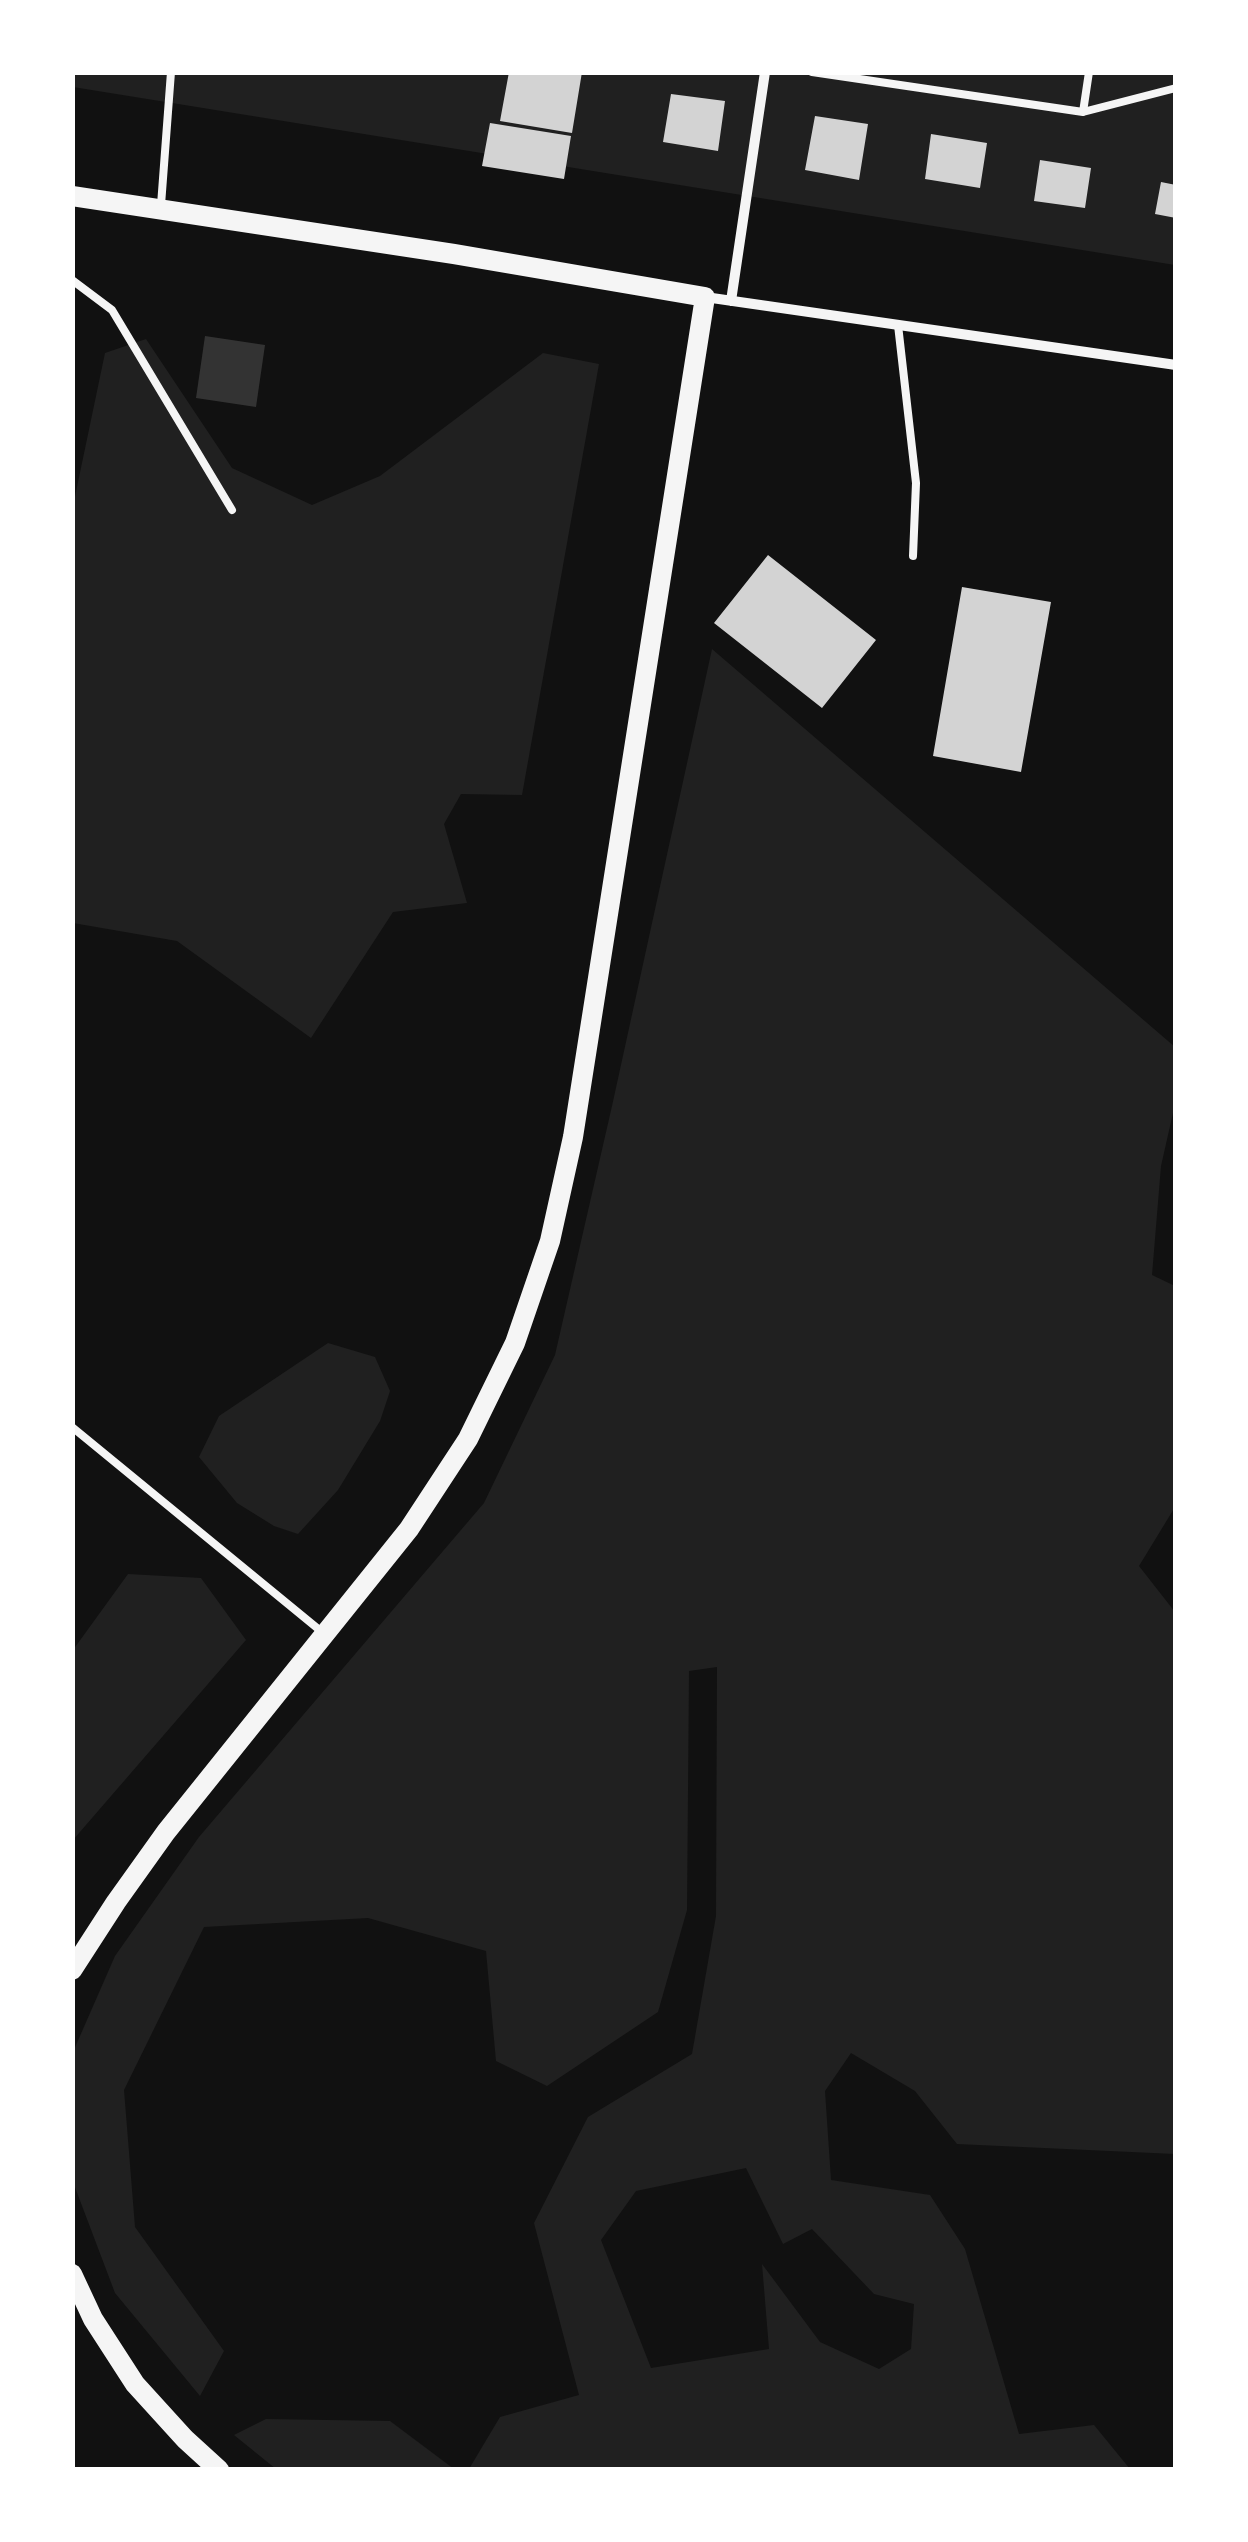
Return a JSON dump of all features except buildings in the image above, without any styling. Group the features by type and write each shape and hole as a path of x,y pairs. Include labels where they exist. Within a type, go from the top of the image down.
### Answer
{"main road":[{"path":"72,196 705,297 573,1137 550,1241 515,1343 468,1439 410,1529 166,1832 72,1970"},
{"path":"72,2274 93,2319 134,2384 219,2470"}],"street":[{"path":"731,300 765,72"},
{"path":"705,297 1176,365"}],"lane":[{"path":"161,210 171,72"},
{"path":"812,72 1083,112 1176,88"},
{"path":"1083,112 1088,72"},
{"path":"72,280 112,310 232,510"},
{"path":"898,325 916,483 913,556"},
{"path":"72,1427 325,1635"}],"shaded area":[{"path":"72,73 1175,73 1175,265 73,87"},
{"path":"205,336 265,345 256,407 196,398"},
{"path":"146,339 232,468 312,505 380,476 543,353 599,364 522,795 461,794 444,824 467,903 393,912 311,1038 177,941 73,923 73,506 105,353"},
{"path":"712,649 1175,1047 1175,1104 1161,1166 1152,1275 1175,1286 1175,1507 1139,1566 1175,1612 1175,2154 957,2144 915,2091 851,2053 825,2091 831,2180 930,2195 965,2249 1019,2434 1094,2425 1130,2469 469,2469 500,2417 579,2395 534,2223 588,2117 692,2054 716,1916 717,1667 689,1671 687,1910 658,2012 547,2086 496,2061 486,1951 368,1918 204,1927 124,2090 135,2227 224,2351 200,2396 115,2293 73,2182 73,2052 115,1956 199,1837 484,1503 555,1355","holes":["746,2168 783,2244 812,2229 874,2294 914,2304 911,2349 879,2369 820,2342 762,2264 769,2349 651,2368 601,2240 636,2191"]},
{"path":"328,1343 375,1357 390,1391 380,1421 338,1490 298,1534 274,1526 237,1503 199,1457 219,1416"},
{"path":"128,1574 201,1578 246,1640 73,1840 73,1650"},
{"path":"266,2419 390,2421 454,2469 276,2469 234,2435"}]}
